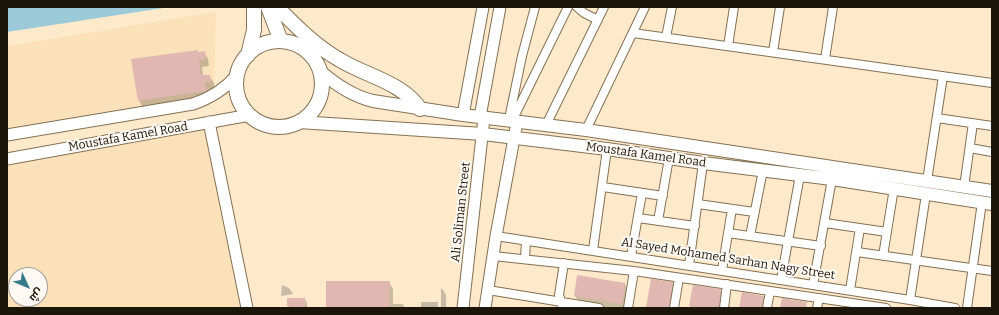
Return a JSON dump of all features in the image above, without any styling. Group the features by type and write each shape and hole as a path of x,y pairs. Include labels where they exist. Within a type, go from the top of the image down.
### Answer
{"highway":[{"path":"248,55 259,46 266,43 281,41 296,44 308,52 317,64 320,71 322,85 319,100 311,112 299,122 288,126 270,126 259,122 250,115 241,103 238,97 237,75 248,55 254,30 254,7"},
{"path":"268,7 269,13 281,41"},
{"path":"277,7 303,34 327,52 352,67 402,90 411,97 420,109"}],"main road":[{"name":"Moustafa Kamel Road","path":"320,71 336,84 362,98 373,101 482,118 586,130 992,191"},
{"name":"Moustafa Kamel Road","path":"299,122 483,134 608,148 703,163 832,179 987,203"}],"street":[{"path":"463,115 483,7"},
{"name":"Ali Soliman Street","path":"463,308 483,134 482,118 500,7"},
{"path":"485,308 496,236 514,138 513,121 522,56 535,7"},
{"path":"513,121 568,7"},
{"path":"577,7 584,13 598,20"},
{"path":"546,125 604,7"},
{"path":"586,130 645,7"},
{"path":"666,37 672,7"},
{"path":"728,46 734,7"},
{"path":"773,52 780,7"},
{"path":"825,60 833,7"},
{"path":"633,33 992,83"},
{"name":"Moustafa Kamel Road","path":"7,135 193,104 207,99 220,91 237,75"},
{"path":"927,181 943,76"},
{"name":"Moustafa Kamel Road","path":"7,159 250,115"},
{"path":"937,118 992,126"},
{"path":"209,122 247,308"},
{"path":"964,187 973,123"},
{"path":"593,250 608,148"},
{"path":"970,148 992,152"},
{"path":"658,221 669,158"},
{"path":"689,265 703,163"},
{"path":"750,236 762,170"},
{"path":"781,280 800,175"},
{"path":"813,285 832,179"},
{"path":"602,187 663,196"},
{"path":"883,256 894,188"},
{"path":"631,256 642,193"},
{"path":"910,300 926,194"},
{"path":"966,308 987,203"},
{"path":"698,204 754,212"},
{"path":"722,270 732,209"},
{"path":"638,218 695,226"},
{"path":"825,223 887,232"},
{"path":"850,290 860,228"},
{"path":"728,233 821,246"},
{"name":"Al Sayed Mohamed Sarhan Nagy Street","path":"496,236 850,290 956,308"},
{"path":"525,259 526,241"},
{"path":"856,252 992,271"},
{"name":"Al Sayed Mohamed Sarhan Nagy Street","path":"493,256 634,271 886,308"},
{"path":"562,305 559,295 564,263"},
{"path":"628,308 634,271"},
{"path":"674,308 679,278"},
{"path":"724,308 728,284"},
{"path":"488,290 562,305 598,308"},
{"path":"767,308 770,291"},
{"path":"817,308 819,298"}],"shaded area":[{"path":"216,12 214,93 189,102 7,131 7,46"},
{"path":"205,128 243,308 7,308 7,158"},
{"path":"282,285 289,288 293,294 281,296"},
{"path":"441,288 446,295 446,308 441,308"},
{"path":"421,302 438,302 438,307 421,307"}],"water":[{"path":"7,7 170,7 7,32"}],"building":[{"path":"198,50 198,52 205,51 206,59 199,60 201,75 210,75 211,82 205,82 206,91 138,101 131,59"},
{"path":"577,275 625,283 622,304 574,296"},
{"path":"651,279 673,282 669,308 646,307"},
{"path":"326,281 390,281 389,308 326,308"},
{"path":"693,285 721,289 719,308 689,306"},
{"path":"742,292 764,296 762,308 739,308"},
{"path":"287,298 305,298 305,307 287,306"},
{"path":"782,298 807,302 806,308 780,308"}]}
